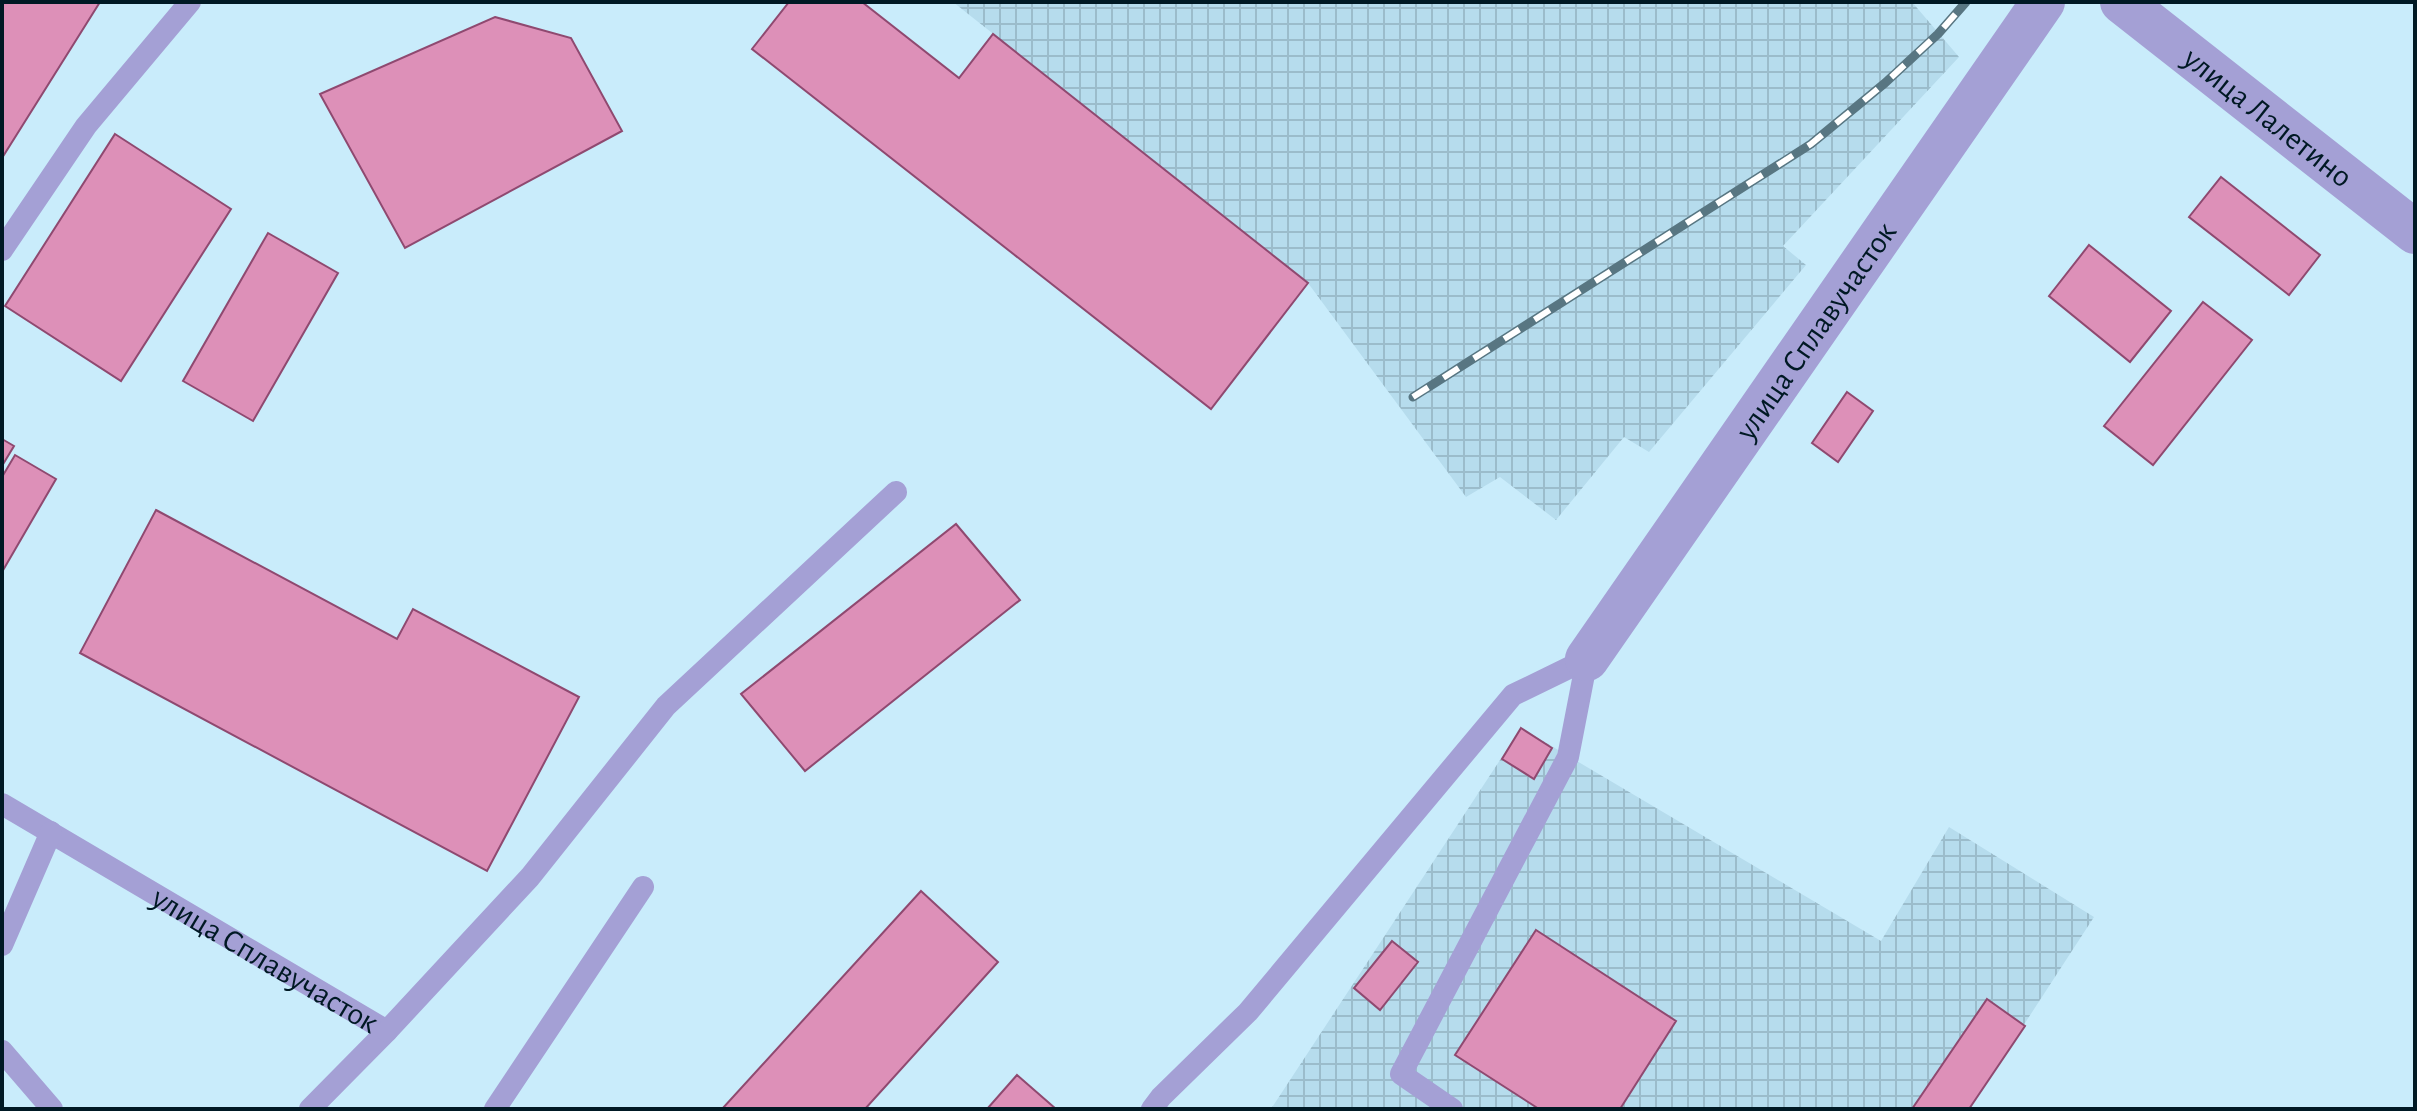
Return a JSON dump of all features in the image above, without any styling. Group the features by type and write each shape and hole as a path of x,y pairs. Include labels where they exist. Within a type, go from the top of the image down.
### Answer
{"street":[{"name":"улица Сплавучасток","path":"1587,659 2043,2"},
{"name":"улица Лалетино","path":"2122,2 2415,232"}],"lane":[{"path":"2,250 86,126 190,2"},
{"path":"387,1031 530,877 666,706 896,492"},
{"path":"1152,1109 1248,1012 1513,695 1587,659"},
{"path":"1452,1109 1401,1074 1568,757 1587,659"},
{"name":"улица Сплавучасток","path":"2,804 387,1031 310,1109"},
{"path":"2,945 51,832"},
{"path":"495,1109 643,887"},
{"path":"2,1051 52,1109"}],"shaded area":[{"path":"953,2 1912,2 1959,57 1783,246 1806,265 1649,452 1624,437 1556,520 1500,477 1466,497 1308,283"},
{"path":"1521,728 1881,941 1949,827 2094,917 1969,1109 1271,1109"}],"building":[{"path":"2,2 100,2 2,158"},
{"path":"789,2 862,2 959,78 993,34 1308,283 1211,409 752,49"},
{"path":"495,17 571,38 622,131 405,248 320,94"},
{"path":"115,134 231,209 121,381 5,306"},
{"path":"2221,177 2320,255 2289,295 2189,217"},
{"path":"268,233 338,273 253,421 183,381"},
{"path":"2089,245 2171,311 2130,362 2049,296"},
{"path":"2203,302 2252,340 2153,465 2104,426"},
{"path":"1847,392 1873,411 1838,462 1812,443"},
{"path":"2,439 14,446 2,466"},
{"path":"15,455 56,479 2,572 2,477"},
{"path":"156,510 397,639 413,609 579,697 487,871 80,653"},
{"path":"956,524 1020,600 805,771 741,694"},
{"path":"1521,728 1552,748 1534,779 1502,759"},
{"path":"921,891 998,962 865,1109 722,1109"},
{"path":"1536,930 1676,1021 1620,1109 1539,1109 1455,1055"},
{"path":"1392,941 1418,962 1380,1010 1354,988"},
{"path":"1987,999 2025,1026 1969,1109 1912,1109"},
{"path":"1017,1075 1056,1109 987,1109"}],"railway":[{"path":"1413,397 1811,144 1885,83 1938,34 1966,2"}]}
